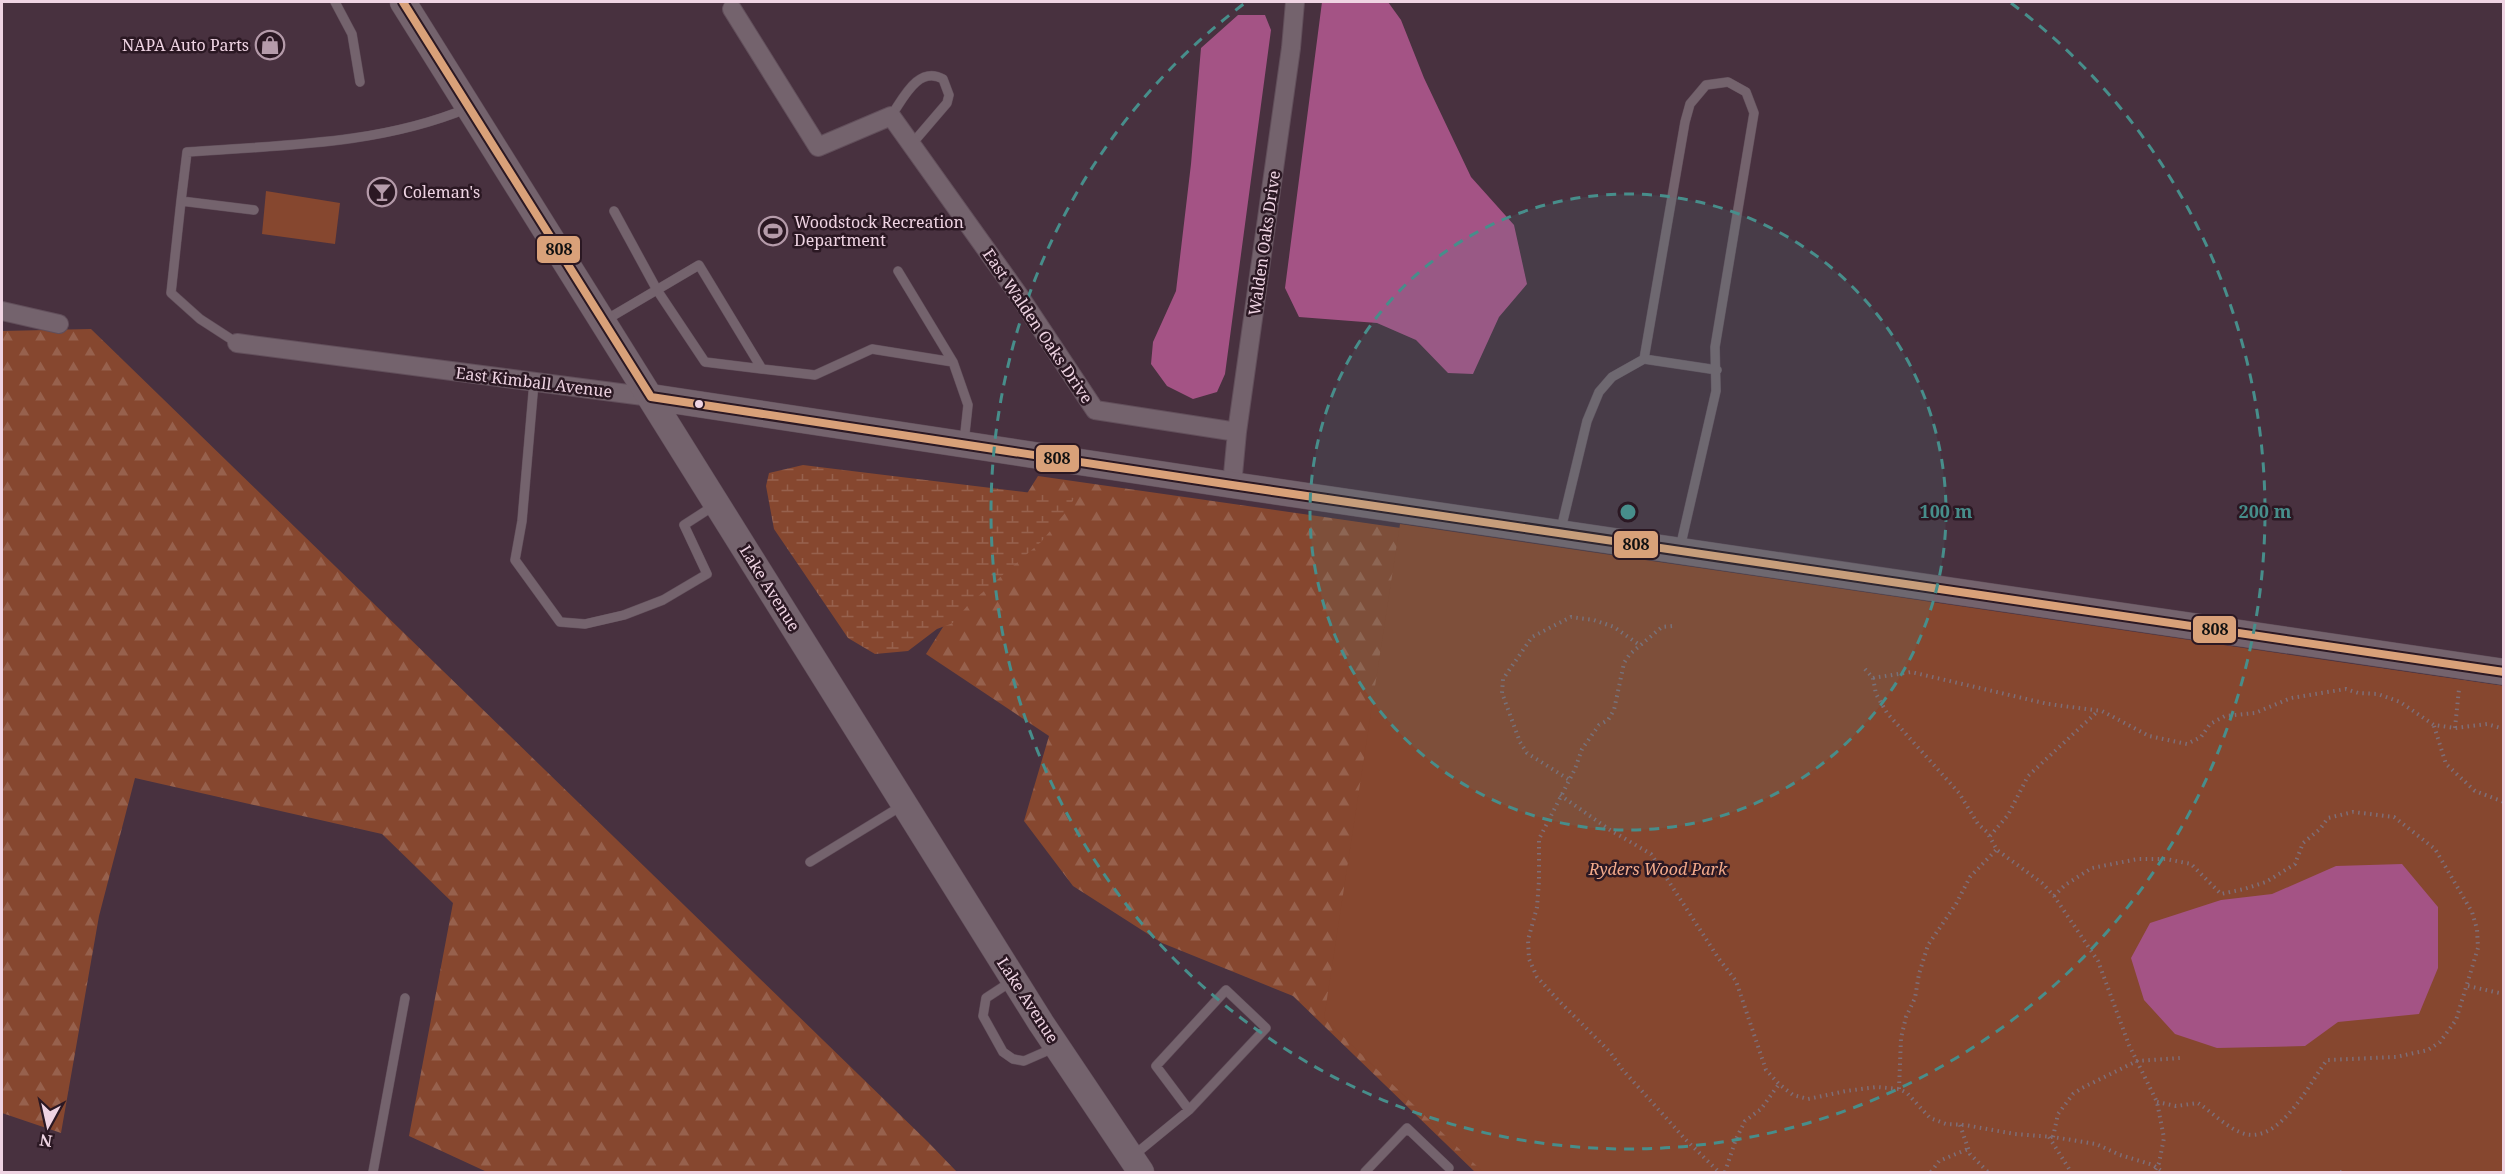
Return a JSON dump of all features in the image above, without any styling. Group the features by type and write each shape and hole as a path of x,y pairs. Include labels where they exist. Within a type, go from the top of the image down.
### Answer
{"street":[{"name":"Lake Avenue","path":"403,2 1014,980 1136,1165"},
{"name":"Walden Oaks Drive","path":"1232,485 1237,432 1291,48 1295,2"},
{"path":"732,9 818,147 891,116"},
{"name":"East Walden Oaks Drive","path":"891,116 1018,294 1095,410 1237,432"},
{"path":"2,311 59,324"},
{"name":"East Kimball Avenue","path":"237,343 651,397 1560,534 2504,672"}],"lane":[{"path":"335,2 351,34 360,82"},
{"path":"891,116 916,80 924,75 936,74 943,78 949,95 946,103 911,145"},
{"path":"1644,359 1672,189 1690,104 1706,85 1728,82 1746,92 1754,113 1715,346 1716,391 1680,551"},
{"path":"237,343 200,319 171,293 187,152 365,138 435,122 469,108"},
{"path":"181,201 254,210"},
{"path":"614,211 657,290 705,362 815,375 872,349 953,362"},
{"path":"604,321 699,265 762,369"},
{"path":"898,271 953,362 968,405 964,445"},
{"path":"1560,534 1587,421 1599,392 1612,377 1644,359 1717,370"},
{"path":"534,382 522,521 515,560 560,622 585,624 624,615 663,600 707,574 684,525 717,503"},
{"path":"810,862 904,804"},
{"path":"1014,980 986,998 983,1016 1004,1052 1013,1059 1024,1061 1058,1046"},
{"path":"1136,1165 1189,1110 1266,1028 1226,990 1156,1066 1189,1110"},
{"path":"373,1173 405,998"},
{"path":"1365,1173 1407,1128 1449,1171"}],"path":[{"path":"1568,779 1527,753 1520,742 1502,693 1503,679 1532,637 1571,617 1594,620 1614,627 1641,646"},
{"path":"1672,626 1662,627 1630,654 1624,663 1614,710 1608,720 1599,725 1582,749 1539,838 1537,907 1528,940 1529,959 1538,977 1558,1000 1610,1052 1622,1069 1719,1173"},
{"path":"1864,669 1873,678 1876,694 1887,713 1959,793 1997,849 2042,883 2054,896 2098,961 2129,1045 2157,1102 2164,1138 2155,1170"},
{"path":"1873,678 1911,672 2048,704 2098,710 2149,736 2187,744 2201,737 2210,724 2225,716 2255,713 2291,699 2321,692 2346,690 2378,694 2400,702 2434,725 2455,728 2487,724 2504,729"},
{"path":"2455,728 2459,688"},
{"path":"1990,837 2008,815 2028,776 2098,710"},
{"path":"2434,725 2446,764 2475,791 2504,802"},
{"path":"1560,795 1610,830 1651,854 1719,959 1736,981 1766,1070 1793,1095 1808,1099 1876,1087 1899,1089 1906,1093 1930,1118 1946,1124 2096,1144 2163,1173"},
{"path":"2054,896 2065,885 2092,868 2138,859 2166,859 2191,864 2221,894 2244,889 2266,882 2295,864 2303,843 2320,829 2328,818 2353,812 2394,816 2435,849 2463,894 2477,929 2478,948 2456,1020 2440,1042 2428,1050 2396,1057 2327,1060 2307,1093 2296,1105 2277,1125 2259,1133 2245,1134 2198,1102 2176,1106 2157,1102"},
{"path":"1899,1089 1901,1038 1906,1017 1915,998 1919,974 1928,945 1956,904 1970,877 1997,849"},
{"path":"2468,986 2504,994"},
{"path":"2071,1173 2051,1137 2058,1114 2073,1094 2137,1061 2180,1058"},
{"path":"1725,1173 1736,1139 1745,1121 1761,1109 1779,1084"},
{"path":"1960,1125 1974,1160 1988,1173"},
{"path":"1932,1173 1939,1161 1968,1149"}],"green space":[{"path":"266,191 340,203 335,244 262,234"},
{"path":"91,329 957,1172 487,1172 409,1136 453,903 382,834 135,778 99,916 61,1133 2,1113 2,331"},
{"path":"803,465 1074,498 1070,507 1041,542 968,605 953,623 937,629 908,651 875,654 848,638 774,529 766,486 769,473"},
{"name":"Ryders Wood Park","path":"1038,476 2503,686 2503,1172 1475,1172 1293,996 1162,943 1073,886 1024,821 1049,736 926,654"},
{"name":"Ryders Wood Park","path":"1400,524 2503,686 2503,1172 1483,1172 1324,1018"}],"shaded area":[{"path":"1322,2 1388,2 1401,20 1424,78 1471,177 1514,225 1527,284 1499,317 1473,374 1448,373 1416,340 1377,323 1299,317 1285,288"},
{"path":"1238,15 1265,15 1271,30 1225,374 1217,392 1193,399 1167,386 1151,364 1153,342 1176,291 1191,164 1201,48"},
{"path":"2402,864 2438,907 2438,968 2419,1014 2338,1022 2305,1046 2217,1048 2175,1034 2144,1000 2131,958 2150,923 2221,900 2272,894 2336,866"}],"transit line":[{"name":"808","path":"403,2 651,397 2504,672"}],"place":[{"name":"NAPA Auto Parts","path":"270,45"},
{"name":"Coleman's","path":"382,192"},
{"name":"Woodstock Recreation Department","path":"773,231"}]}
